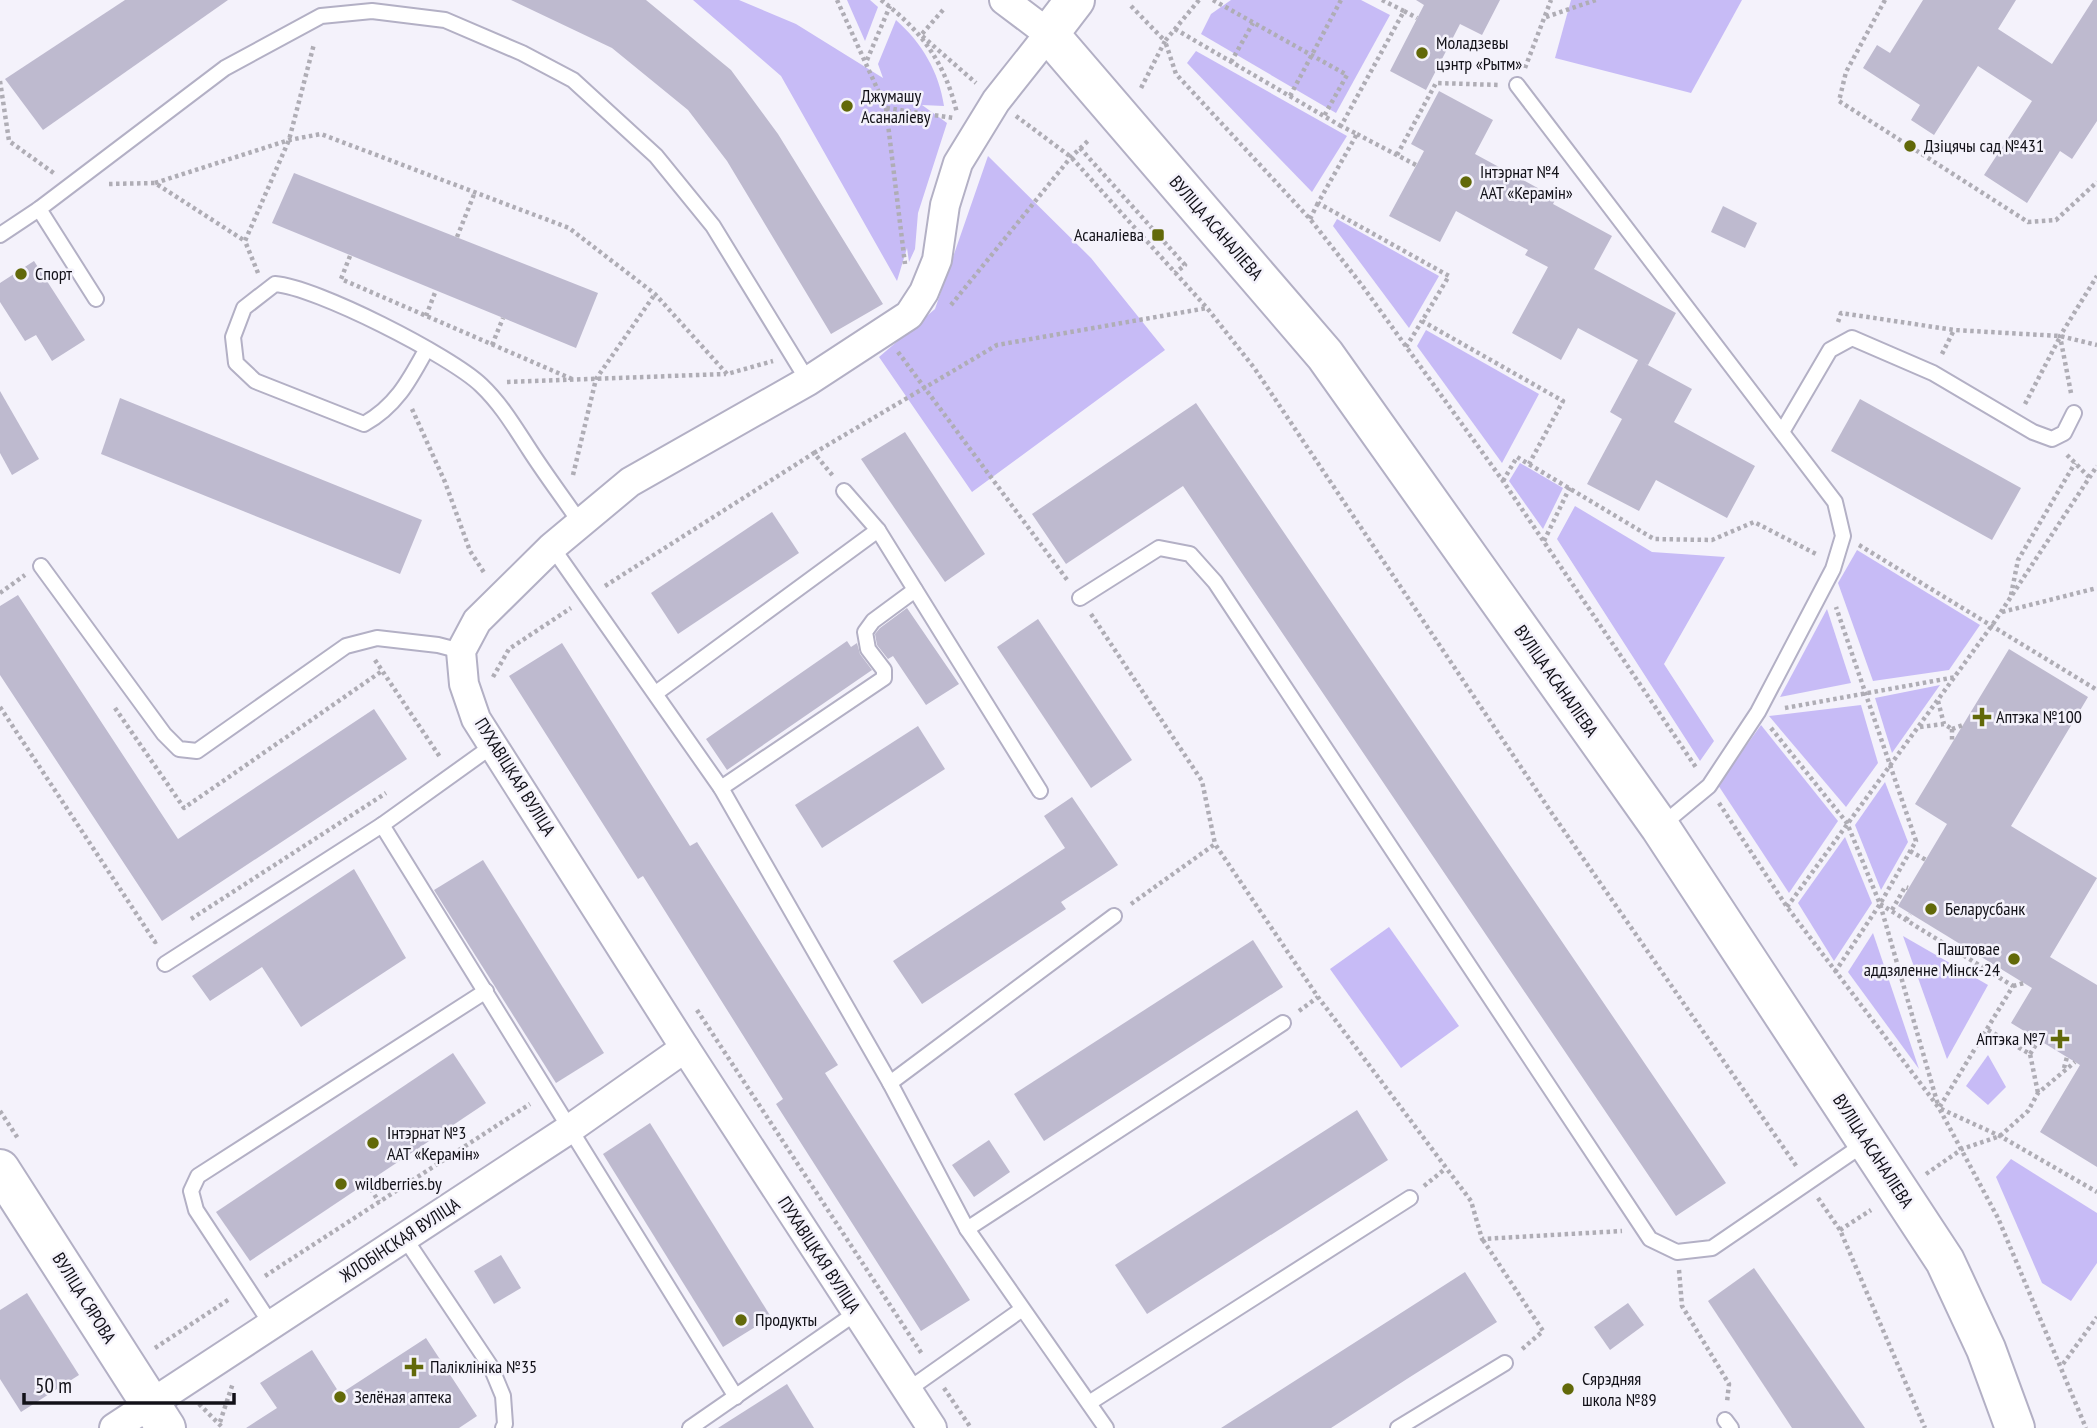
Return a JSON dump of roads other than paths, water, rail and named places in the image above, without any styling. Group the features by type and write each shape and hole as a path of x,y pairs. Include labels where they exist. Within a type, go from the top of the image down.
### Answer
{"main road":[{"path":"1049,34 1075,0"},
{"name":"ВУЛІЦА АСАНАЛІЕВА","path":"1049,34 1325,355 1660,827 1945,1261 1986,1349 2015,1428"},
{"name":"ВУЛІЦА СЯРОВА","path":"0,1169 158,1416"}],"street":[{"name":"ВУЛІЦА АСАНАЛІЕВА","path":"1004,0 1049,34"},
{"path":"461,651 477,621 552,547 573,513 808,381 909,314 937,260 945,205 958,163 996,101 1049,34"},
{"name":"ПУХАВІЦКАЯ ВУЛІЦА","path":"461,651 464,684 476,719 495,744 685,1048 932,1428"},
{"name":"ЖЛОБІНСКАЯ ВУЛІЦА","path":"114,1428 158,1416 271,1324 571,1128 685,1048"}],"lane":[{"path":"0,235 40,209 225,68 321,16 372,11 444,20 522,53 573,80 656,156 713,226 808,381"},
{"path":"1517,85 1835,502 1843,536 1827,580 1758,712 1738,731 1709,786 1660,827"},
{"path":"40,209 96,299"},
{"path":"426,350 404,391 383,413 364,424 255,381 236,363 233,337 244,308 275,284 287,284 331,300 426,350 480,383 509,415 573,513"},
{"path":"1783,432 1830,349 1852,338 1933,373 2016,422 2052,439 2064,433 2074,413"},
{"path":"844,491 878,530 1040,792"},
{"path":"656,693 878,530"},
{"path":"552,547 721,789 890,1083 967,1229 1021,1310 1106,1428"},
{"path":"1080,598 1159,548 1190,554 1215,582 1650,1239 1677,1252 1712,1248 1867,1142"},
{"path":"41,565 164,734 179,749 197,751 346,646 377,638 461,651"},
{"path":"721,789 884,678 884,670 868,649 865,632 873,621 915,590"},
{"path":"165,964 382,825 495,744"},
{"path":"382,825 736,1397"},
{"path":"890,1083 1114,916"},
{"path":"271,1324 196,1210 191,1191 198,1176 486,991"},
{"path":"967,1229 1283,1023"},
{"path":"1089,1402 1410,1198"},
{"path":"404,1237 491,1367 503,1396 503,1428"},
{"path":"909,1389 1021,1310"},
{"path":"690,1428 856,1313"},
{"path":"1398,1428 1505,1363"}],"place":[{"name":"Моладзевы цэнтр «Рытм»","path":"1422,53"},
{"name":"Джумашу Асаналіеву","path":"847,106"},
{"name":"Дзіцячы сад №431","path":"1910,146"},
{"name":"Інтэрнат №4 ААТ «Керамін»","path":"1466,182"},
{"name":"Асаналіева","path":"1158,235"},
{"name":"Спорт","path":"21,274"},
{"name":"Аптэка №100","path":"1982,717"},
{"name":"Беларусбанк","path":"1931,909"},
{"name":"Паштовае аддзяленне Мінск-24","path":"2014,959"},
{"name":"Аптэка №7","path":"2060,1039"},
{"name":"Інтэрнат №3 ААТ «Керамін»","path":"373,1143"},
{"name":"wildberries.by","path":"341,1184"},
{"name":"Продукты","path":"741,1320"},
{"name":"Паліклініка №35","path":"414,1367"},
{"name":"Сярэдняя школа №89","path":"1568,1389"},
{"name":"Зелёная аптека","path":"340,1397"}]}
